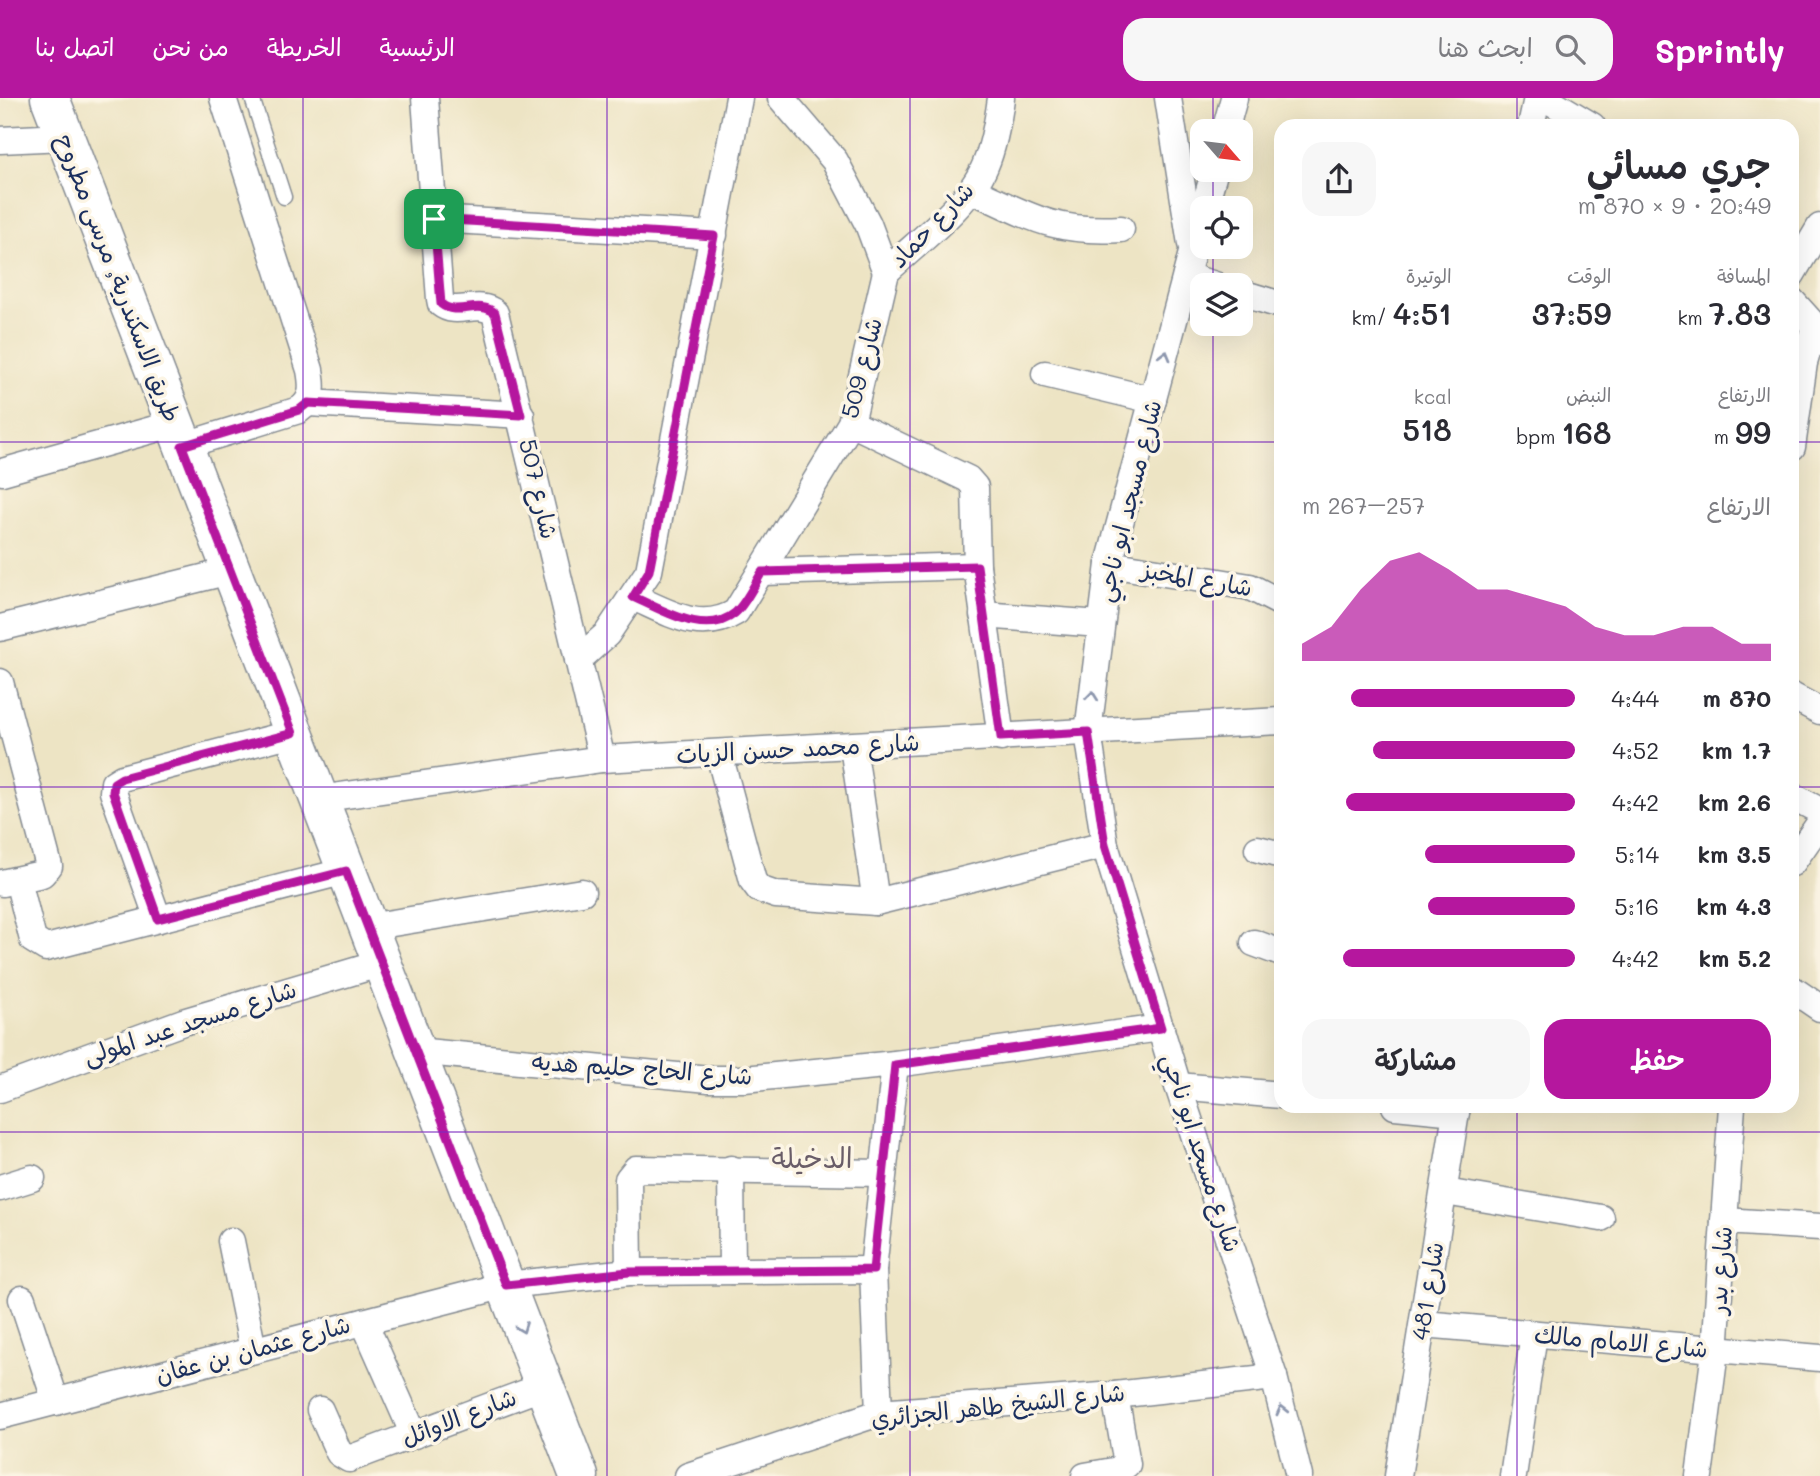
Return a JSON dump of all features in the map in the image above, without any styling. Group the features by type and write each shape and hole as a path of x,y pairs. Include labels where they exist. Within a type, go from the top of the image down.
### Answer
{"main road":[{"name":"طريق الاسكندرية, مرسى مطروح","path":"50,98 579,1476"}],"street":[{"path":"2,472 299,410 308,403 313,386 310,370 223,98"},
{"name":"شارع 507","path":"425,98 441,304 450,310 484,306 495,313 602,759"},
{"path":"578,660 607,634 649,571 739,98"},
{"path":"781,98 835,161 867,224 886,272"},
{"name":"شارع حماد","path":"886,272 972,190 985,168 993,144 1001,98"},
{"path":"1168,98 1189,265 1199,273"},
{"path":"1228,119 1234,98"},
{"path":"1532,119 1536,98"},
{"path":"1545,98 1580,119"},
{"path":"0,140 64,137"},
{"path":"972,190 1049,226 1073,230 1121,229"},
{"path":"434,219 714,236"},
{"path":"1802,258 1820,227"},
{"name":"شارع مسجد ابو ناجي","path":"1191,259 1109,564 1088,732 1105,845 1178,1086 1274,1377 1298,1476"},
{"name":"شارع 509","path":"633,597 687,620 704,624 721,621 736,612 850,422 886,272"},
{"path":"1253,297 1274,303"},
{"path":"1799,309 1817,329 1804,363 1799,398"},
{"path":"1045,374 1153,400"},
{"path":"308,403 521,415"},
{"path":"850,422 968,479 975,487 978,497 977,566 1001,737"},
{"name":"شارع المخبز","path":"1109,564 1250,587 1274,599"},
{"path":"762,572 977,566"},
{"path":"0,628 230,571"},
{"path":"983,615 1100,624"},
{"path":"0,682 48,862 46,873 9,882 33,940 42,947 346,871"},
{"path":"1799,700 1819,710"},
{"name":"شارع محمد حسن الزيات","path":"318,799 602,759 1274,721"},
{"path":"158,919 113,792 114,783 122,778 293,733"},
{"path":"853,746 876,902"},
{"path":"719,754 753,881 759,889 776,895 876,902 1105,845"},
{"path":"1799,800 1820,811"},
{"path":"1799,853 1820,823"},
{"path":"368,928 582,891"},
{"path":"1254,943 1274,950"},
{"name":"شارع مسجد عبد المولى","path":"0,1089 183,1022 382,963"},
{"path":"1799,994 1820,1008"},
{"name":"شارع الحاج حليم هديه","path":"415,1051 709,1079 767,1077 895,1065 1161,1028"},
{"path":"879,1413 873,1270 895,1065"},
{"path":"1178,1086 1274,1094"},
{"name":"شارع 481","path":"1398,1476 1455,1113"},
{"name":"شارع بدر","path":"1699,1476 1715,1351 1731,1113"},
{"path":"629,1272 628,1179 631,1173 642,1167 883,1173"},
{"path":"731,1169 732,1271"},
{"path":"0,1188 32,1178"},
{"path":"1445,1192 1601,1218"},
{"path":"1724,1221 1820,1227"},
{"path":"231,1241 253,1350"},
{"name":"شارع عثمان بن عفان","path":"0,1416 506,1285 629,1272 873,1270"},
{"path":"22,1299 56,1402"},
{"path":"364,1322 414,1435"},
{"name":"شارع الامام مالك","path":"1423,1324 1820,1358"},
{"path":"1513,1476 1534,1334"},
{"name":"شارع الشيخ طاهر الجزائري","path":"688,1476 879,1413 1115,1395 1274,1377"},
{"name":"شارع الاوائل","path":"320,1410 339,1453 349,1459 544,1386"},
{"path":"1085,1476 1119,1470 1127,1464 1115,1395"}],"lane":[{"path":"253,98 284,197"}],"district":[{"name":"الدخيلة","path":"812,1158"}],"route":[{"path":"434,219 714,236 649,571 633,597 687,620 704,624 721,621 736,612 762,572 977,566 1001,737 1088,732 1105,845 1161,1028 895,1065 873,1270 629,1272 506,1285 346,871 158,919 113,792 114,783 122,778 293,733 182,446 299,410 308,403 521,415 495,313 484,306 450,310 441,304 434,219"}]}
